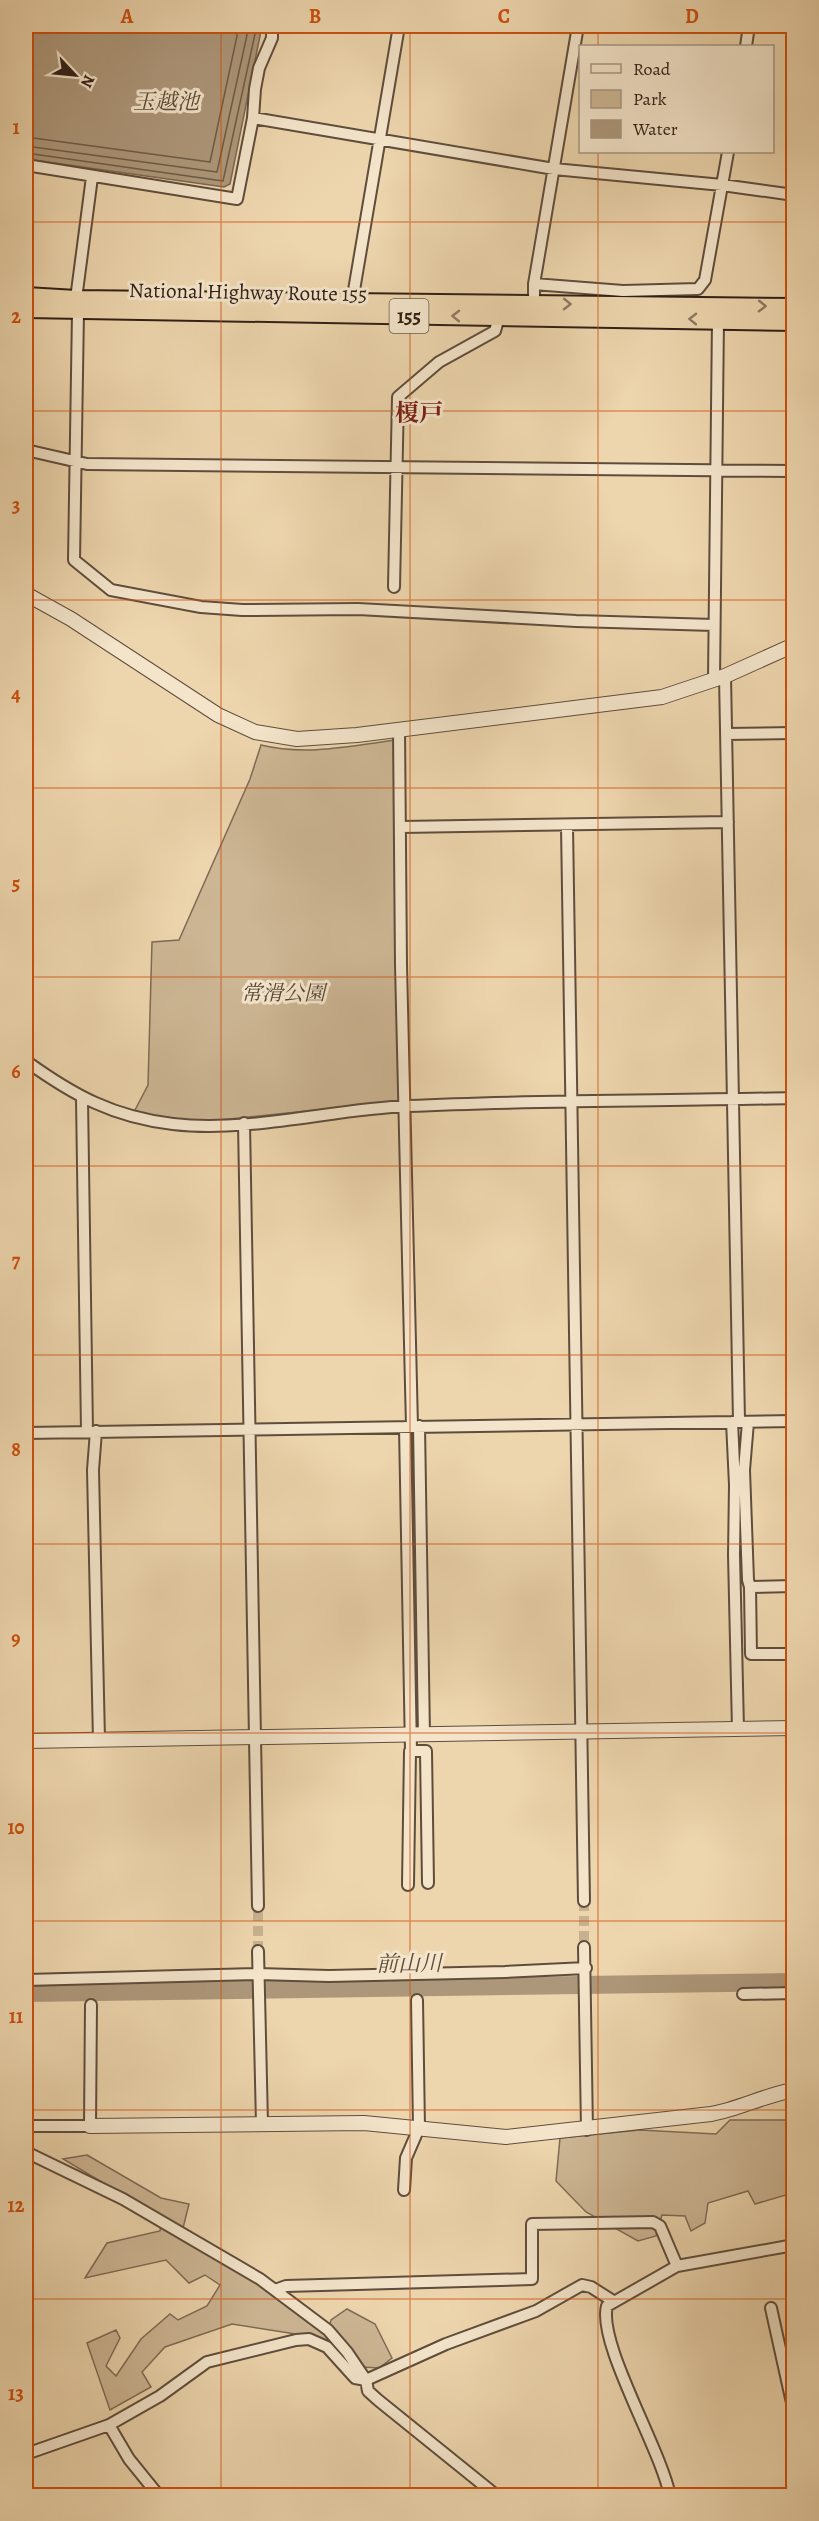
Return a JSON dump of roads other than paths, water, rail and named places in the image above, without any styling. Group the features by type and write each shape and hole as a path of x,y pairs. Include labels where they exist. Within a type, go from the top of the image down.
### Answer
{"highway":[{"name":"National Highway Route 155","path":"26,296 77,306 794,322"},
{"name":"National Highway Route 155","path":"26,309 77,306 352,302 794,307"}],"street":[{"path":"26,165 237,199 253,118 259,68 272,38 272,26"},
{"path":"352,302 399,26"},
{"path":"534,303 534,284 578,26"},
{"path":"746,45 749,26"},
{"path":"253,118 554,170 722,185 794,195"},
{"path":"534,284 623,291 691,291 698,289 705,280 728,153"},
{"path":"92,177 77,306 74,560 111,590 201,607 242,610 358,609 714,626"},
{"path":"394,587 398,397 439,362 495,331 499,317"},
{"path":"718,319 714,626 726,734 739,1422 747,1580 750,1587 751,1654 794,1654"},
{"path":"26,450 76,462 794,471"},
{"path":"26,594 71,619 218,715 255,732 307,740 662,697 719,678 794,645"},
{"path":"399,729 401,965 406,1106 417,1736 411,1750 408,1885"},
{"path":"726,734 794,733"},
{"path":"401,827 728,822"},
{"path":"567,826 584,1901"},
{"path":"26,1060 82,1099 137,1117 175,1124 244,1123 406,1106 794,1098"},
{"path":"82,1099 99,1740"},
{"path":"244,1123 258,1906"},
{"path":"26,1433 794,1421"},
{"path":"738,1729 734,1555 739,1422"},
{"path":"750,1587 794,1586"},
{"path":"26,1741 794,1728"},
{"path":"411,1750 426,1751 429,1883"},
{"path":"584,1947 587,2130"},
{"path":"258,1951 262,2124"},
{"path":"26,1980 586,1971"},
{"path":"743,1994 794,1993"},
{"path":"404,2190 406,2158 419,2128 417,2000"},
{"path":"90,2126 91,2005"},
{"path":"26,2126 364,2123 506,2137 587,2130 711,2114 734,2109 768,2095 794,2090"},
{"path":"26,2152 123,2199 275,2290 328,2330 366,2380 368,2391 497,2496"},
{"path":"275,2290 286,2286 532,2279 532,2224 653,2222 660,2226 677,2266"},
{"path":"670,2496 654,2445 619,2366 608,2332 605,2310 613,2301 677,2266 794,2245"},
{"path":"26,2454 109,2425 160,2396 207,2362 296,2340 309,2339 327,2347 355,2378 366,2380 446,2343 536,2311 582,2285 591,2287 613,2301"},
{"path":"771,2308 794,2412"},
{"path":"109,2425 129,2459 159,2496"}],"water":[{"name":"玉越池","path":"26,26 257,26 261,31 230,184 224,187 26,159"}],"waterway":[{"name":"前山川","path":"26,1993 794,1982"}],"tunnel":[{"path":"584,1901 584,1947"},
{"path":"258,1906 258,1951"}],"district":[{"name":"榎戸","path":"419,413"}],"park label":[{"name":"常滑公園","path":"283,993"}]}
